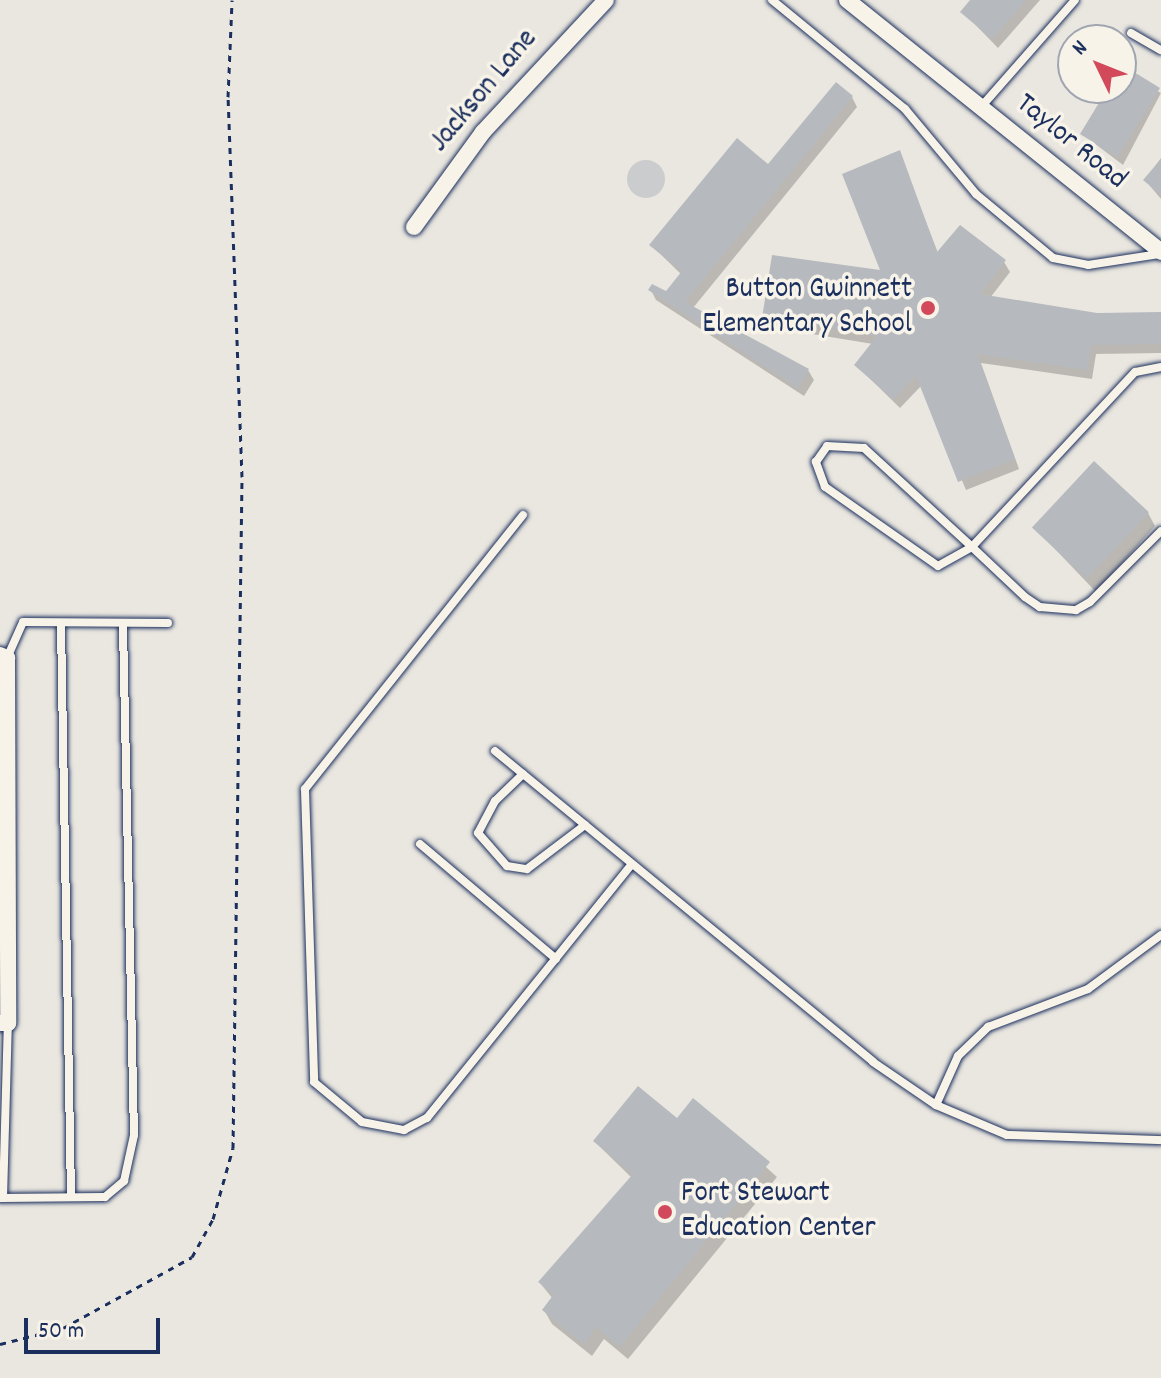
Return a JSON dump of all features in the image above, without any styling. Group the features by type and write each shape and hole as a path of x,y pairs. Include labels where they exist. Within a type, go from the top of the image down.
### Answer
{"street":[{"name":"Jackson Lane","path":"414,227 483,132 606,0"},
{"name":"Taylor Road","path":"847,0 1161,253"},
{"path":"4,656 4,1023"}],"lane":[{"path":"772,0 905,109 976,194 1053,258 1088,265 1161,253"},
{"name":"Taylor Road","path":"981,107 1075,0"},
{"path":"1137,36 1161,50"},
{"path":"1161,367 1135,372 972,547 928,564 825,487 816,462 827,446 864,448 972,547 1025,597 1060,611 1090,602 1161,531"},
{"path":"523,515 305,789 314,1082 362,1122 404,1130 427,1118 632,864"},
{"path":"4,656 23,622 123,626 168,623"},
{"path":"61,624 71,1197"},
{"path":"4,1023 1,1198 105,1197 124,1181 134,1135 123,626"},
{"path":"495,751 873,1062 936,1105 1007,1135 1161,1140"},
{"path":"523,774 495,801 478,833 507,866 527,869 585,825"},
{"path":"420,844 556,959"},
{"path":"936,1105 958,1056 988,1027 1088,989 1161,935"}],"path":[{"path":"0,1344 63,1328 192,1257 213,1219 233,1148 242,477 228,97 232,0"}],"shaded area":[{"path":"646,160 659,166 665,179 659,192 646,198 633,192 627,179 633,166"}],"building":[{"path":"970,0 1026,0 992,39 960,12"},
{"path":"1137,74 1160,88 1117,157 1080,134 1098,104 1137,104"},
{"path":"836,82 853,96 685,302 809,369 798,388 648,290 652,284 666,291 682,271 649,245 737,138 768,164"},
{"path":"900,150 937,252 960,225 1006,260 980,294 1097,313 1161,312 1161,344 1091,345 1087,370 977,354 1015,459 958,482 916,376 893,399 854,365 877,336 762,318 772,255 880,270 842,174"},
{"path":"1161,159 1161,195 1143,180"},
{"path":"1094,461 1149,512 1087,579 1032,528"},
{"name":"Fort Stewart Education Center","path":"638,1086 677,1118 693,1098 770,1162 620,1347 596,1327 584,1344 542,1310 554,1294 538,1282 633,1174 593,1141"}],"place":[{"name":"Button Gwinnett Elementary School","path":"928,308"},
{"name":"Fort Stewart Education Center","path":"665,1212"}]}
